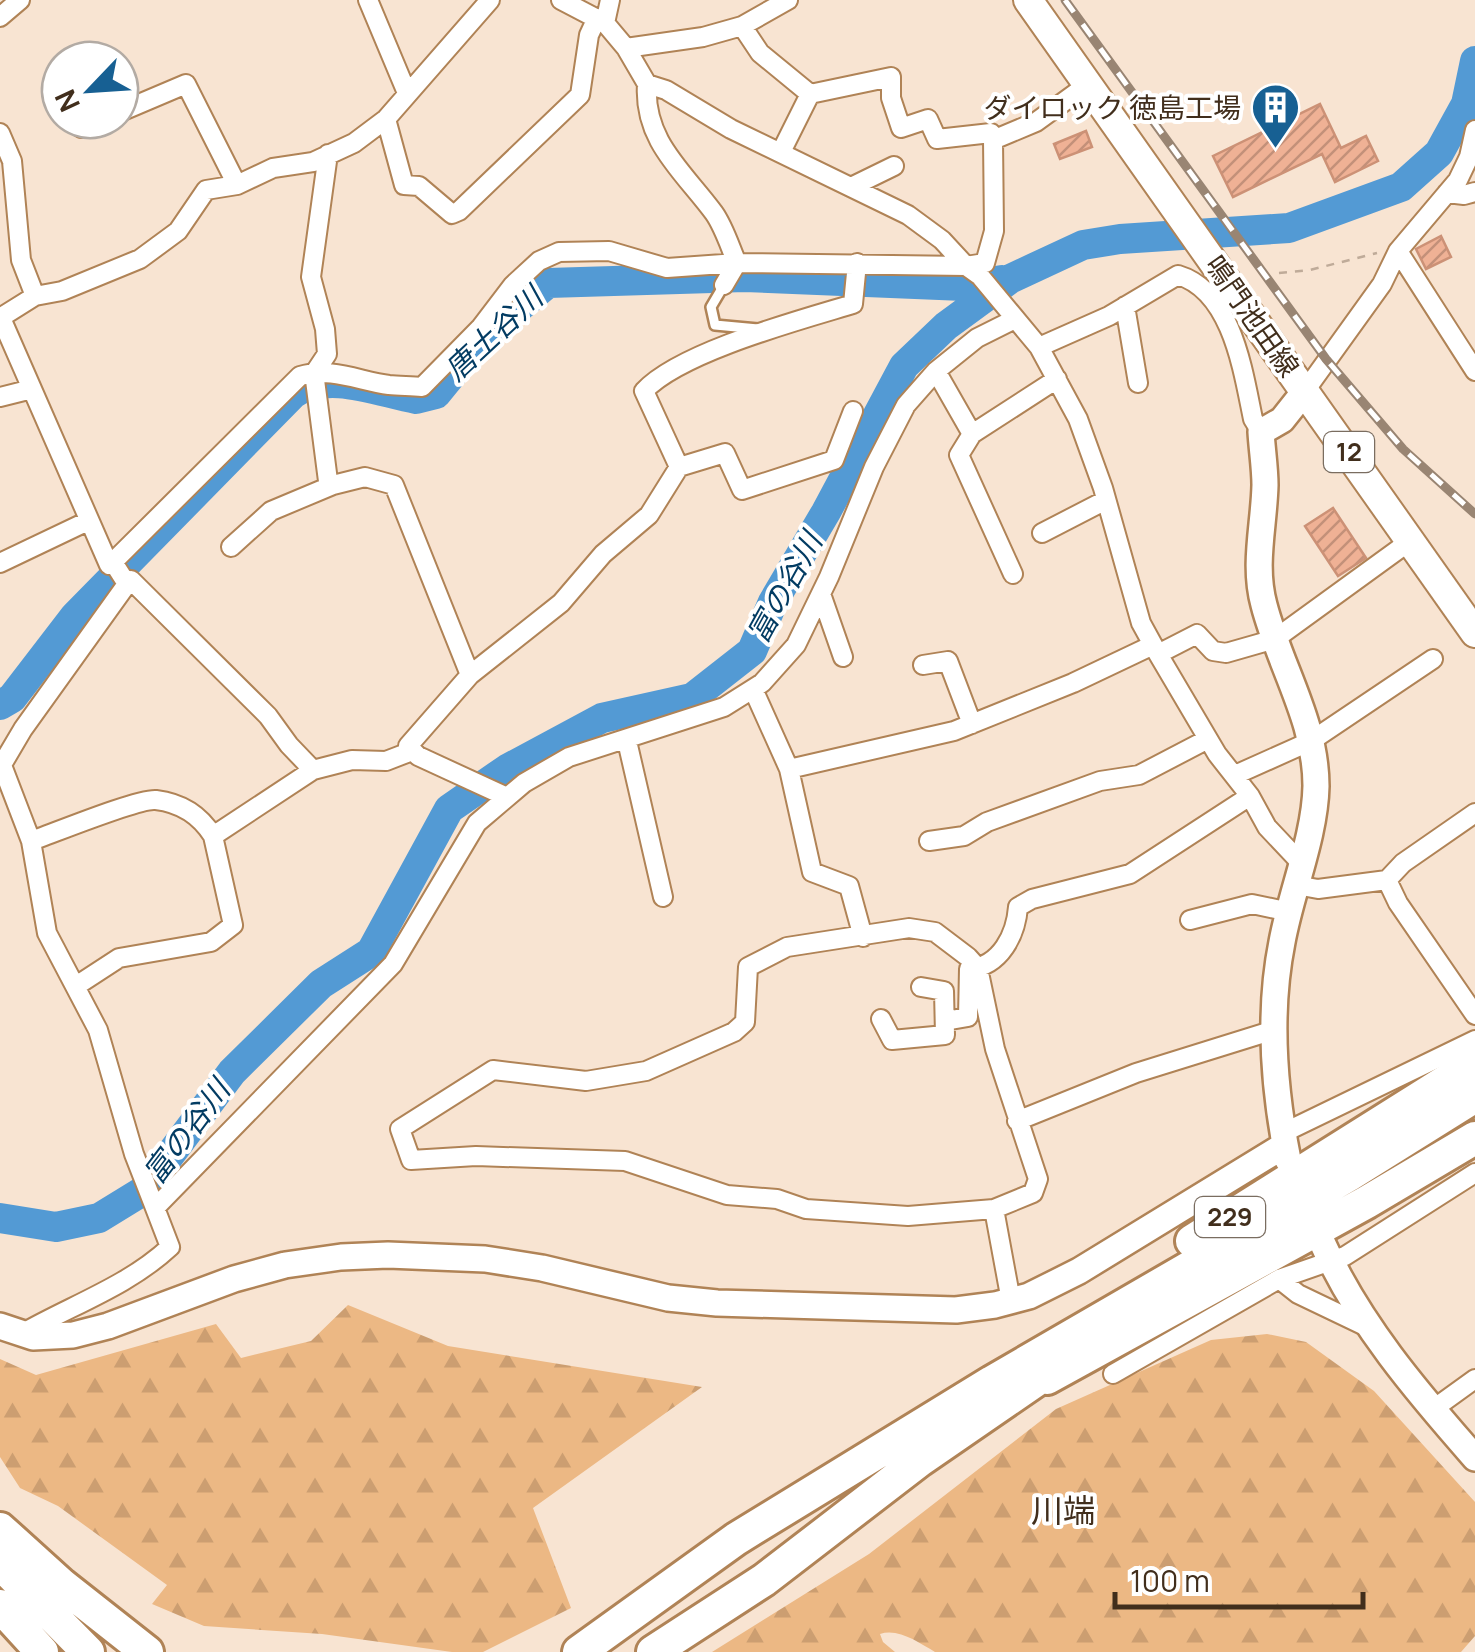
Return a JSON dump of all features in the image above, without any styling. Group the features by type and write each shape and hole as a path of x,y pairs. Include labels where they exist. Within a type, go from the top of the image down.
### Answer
{"highway":[{"name":"229","path":"1006,1388 1196,1238 1475,1063"},
{"path":"587,1649 736,1539 1461,1125 1475,1096"},
{"path":"652,1652 764,1580 1006,1388"},
{"path":"0,1529 62,1585 147,1652"},
{"path":"0,1563 88,1652"},
{"path":"0,1606 42,1652"}],"main road":[{"name":"鳴門池田線","path":"1028,0 1475,633"}],"street":[{"path":"0,17 20,0"},
{"path":"368,0 406,93"},
{"path":"313,770 190,634 131,580 108,565 0,318 35,296 62,291 140,259 178,232 206,190 237,185 273,168 313,162 354,143 386,118 490,0"},
{"path":"562,0 601,22 626,48 646,84 646,102 668,160 716,216 731,273"},
{"path":"386,118 404,185 419,186 452,214 459,211 580,94 589,34 601,22 610,0"},
{"path":"626,48 703,37 742,26 778,2"},
{"path":"742,26 760,53 810,94"},
{"path":"11,1330 143,1272 170,1247 134,1154 98,1030 47,933 31,841 2,768 22,728 120,574 300,376 315,382 347,375 387,385 422,387 482,327 513,285 540,261 559,252 608,251 667,268 731,273 973,271 985,263 994,231 991,133 936,140 928,119 901,128 891,98 891,77 810,94"},
{"path":"140,104 186,84 237,185"},
{"path":"646,84 666,90 732,130 908,216 942,240 1038,346 1088,442 1141,623 1208,739 1250,796 1298,874 1318,889 1387,880 1402,863 1475,812"},
{"path":"993,140 1036,122 1088,86"},
{"path":"781,152 810,94"},
{"path":"1261,432 1282,420 1306,391 1382,284 1398,252 1447,193 1469,157 1475,130"},
{"path":"0,132 12,162 20,260 35,296"},
{"path":"328,154 311,277 327,354 315,382 328,481 332,485"},
{"path":"850,186 894,166"},
{"path":"1447,193 1475,192"},
{"path":"1398,252 1475,371"},
{"path":"679,466 644,391 654,380 770,330 852,304 857,272"},
{"path":"1038,346 1126,306 1178,276 1196,281 1230,329 1253,419 1261,432 1265,483 1258,563 1263,604 1311,741 1316,786 1279,959 1274,1030 1286,1148"},
{"path":"1126,306 1138,383"},
{"path":"155,1208 394,964 477,823 506,797 569,757 628,741 724,706 762,684 796,645 874,467 906,405 936,371 977,338 1012,317"},
{"path":"936,371 972,434"},
{"path":"1013,574 959,455 972,434 1057,380"},
{"path":"0,397 32,389"},
{"path":"506,797 418,756 408,746 470,675 561,604 602,554 650,516 679,466 725,453 742,490 834,460 853,411"},
{"path":"231,546 272,511 332,485 365,476 394,485 470,675"},
{"path":"1042,533 1106,500"},
{"path":"0,564 88,521"},
{"path":"790,769 887,749 972,724 1197,634 1213,651 1226,653 1275,639 1410,540"},
{"path":"821,594 843,656"},
{"path":"1235,776 1311,741 1432,659"},
{"path":"923,665 948,661 972,724"},
{"path":"753,689 790,769 812,872 849,886 863,937"},
{"path":"929,841 964,836 987,822 1100,782 1139,775 1208,739"},
{"path":"628,741 663,897"},
{"path":"213,836 313,770 352,760 386,761 412,750"},
{"path":"945,1020 968,1017 969,969 978,968 1004,949 1016,929 1018,907 1032,899 1130,874 1250,796"},
{"path":"31,841 152,799 180,805 204,823 213,836 233,925 211,942 120,958 76,986"},
{"path":"1387,880 1398,903 1475,1015"},
{"path":"1190,920 1252,904 1290,912"},
{"path":"909,928 935,932 978,968 995,1049 1038,1179 1033,1193 994,1210 908,1216 806,1209 777,1199 727,1195 625,1161 476,1156 411,1160 400,1128 493,1070 586,1080 646,1071 734,1032 745,1022 748,966 787,947 863,937 909,928"},
{"path":"881,1019 892,1040 945,1035 944,991 922,987"},
{"path":"1017,1122 1136,1073 1274,1030"},
{"path":"11,1330 33,1337 73,1335 285,1265 388,1254 485,1259 668,1298 717,1303 956,1310 1012,1301 1079,1271 1475,1040"},
{"path":"1112,1374 1326,1252 1475,1173"},
{"path":"994,1210 1012,1301"},
{"path":"1326,1252 1374,1331 1432,1410 1475,1458"},
{"path":"1279,1279 1298,1294 1374,1331"},
{"path":"1432,1410 1475,1379"}],"lane":[{"path":"731,273 711,307 715,325 770,330"}],"path":[{"path":"1279,274 1398,252"}],"green space":[{"path":"348,1305 448,1346 702,1387 533,1508 571,1608 483,1652 204,1626 152,1604 167,1585 58,1506 20,1488 0,1457 0,1359 36,1375 216,1324 241,1358 311,1341"},
{"path":"1267,1334 1306,1342 1374,1391 1475,1502 1475,1636 1461,1652 935,1652 909,1637 887,1633 880,1634 883,1642 895,1652 712,1652 869,1554 1056,1409 1211,1340"}],"building":[{"name":"ダイロック 徳島工場","path":"1320,104 1341,148 1366,136 1378,161 1335,182 1322,154 1233,197 1213,156"},
{"path":"1086,131 1092,147 1060,159 1054,144"},
{"path":"1441,236 1451,257 1426,269 1416,249"},
{"path":"1333,508 1366,558 1338,576 1305,526"}],"waterway":[{"name":"富の谷川","path":"0,1218 56,1227 99,1218 143,1191 232,1072 321,984 371,952 449,809 507,769 602,718 692,698 752,651 773,602 904,366 946,326 1010,279 1083,245 1289,228 1401,187 1439,153 1466,104 1475,61"},
{"name":"唐土谷川","path":"0,705 12,698 75,616 293,394 307,387 337,383 416,399 436,394 480,340 548,283 745,277 964,286 1002,280"}],"railway":[{"path":"1065,0 1326,359 1403,449 1475,514"}],"place":[{"name":"ダイロック 徳島工場","path":"1276,150"}],"district":[{"name":"川端","path":"1063,1511"}]}
